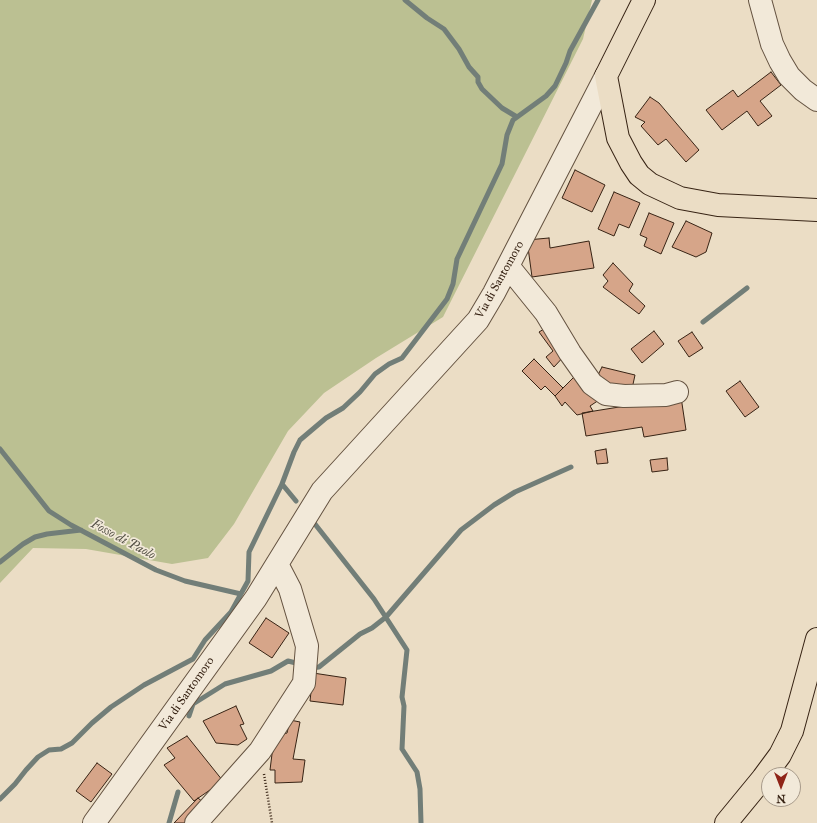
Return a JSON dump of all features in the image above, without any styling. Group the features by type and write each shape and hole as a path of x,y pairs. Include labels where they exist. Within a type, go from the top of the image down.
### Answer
{"main road":[{"name":"Via di Santomoro","path":"606,76 644,0"},
{"path":"606,76 618,138 630,163 639,175 650,184 680,198 702,202 817,210"},
{"path":"726,823 780,755 789,737 799,708 817,639"}],"street":[{"path":"760,0 772,44 780,62 789,76 803,90 817,100"},
{"name":"Via di Santomoro","path":"94,823 256,598 322,491 478,320 508,266 606,76"},
{"path":"508,266 546,313 570,353 592,384 606,394 624,396 666,395 677,392"},
{"path":"196,823 260,751 304,683 307,646 290,589 277,564"}],"path":[{"path":"260,751 272,823"}],"green space":[{"path":"0,0 592,0 583,39 443,317 376,358 324,393 288,431 234,524 208,558 172,564 86,549 33,548 0,583"}],"building":[{"path":"771,72 781,85 760,101 772,116 758,126 747,111 722,130 706,110 733,90 738,97"},
{"path":"650,97 659,103 699,150 686,162 666,139 658,145 641,126 645,122 635,117"},
{"path":"575,170 605,185 592,212 562,198"},
{"path":"614,192 640,203 629,228 619,224 614,236 598,229"},
{"path":"649,213 674,223 661,254 644,246 647,238 640,235"},
{"path":"686,221 712,233 706,252 696,257 672,247"},
{"path":"549,238 550,248 589,241 594,268 532,277 527,240"},
{"path":"613,263 633,284 629,291 645,306 639,314 603,287 608,281 603,275"},
{"path":"549,326 566,354 554,367 546,357 553,351 539,332"},
{"path":"654,331 664,344 642,363 631,349"},
{"path":"692,332 703,348 689,357 678,341"},
{"path":"534,359 563,388 555,396 545,386 541,390 522,371"},
{"path":"602,367 635,375 632,389 610,388 596,379"},
{"path":"578,373 599,400 590,406 593,411 577,415 565,402 562,406 555,396"},
{"path":"740,381 759,407 745,417 726,391"},
{"path":"681,397 686,430 644,437 642,427 586,436 582,413"},
{"path":"606,449 608,463 597,464 595,451"},
{"path":"667,458 668,470 652,472 650,460"},
{"path":"266,618 289,633 272,658 249,643"},
{"path":"313,673 346,678 343,705 310,701"},
{"path":"236,706 244,724 240,725 247,739 238,745 216,743 203,721"},
{"path":"290,720 300,722 293,759 305,760 302,782 275,783 275,770 270,770 272,754 280,735 287,733"},
{"path":"187,736 223,781 194,801 164,765 175,758 167,748"},
{"path":"97,763 112,774 91,802 76,791"},
{"path":"198,798 204,803 186,823 174,823"}],"waterway":[{"path":"405,0 427,18 444,29 459,49 469,67 478,77 478,82 482,89 502,108 517,117"},
{"path":"0,799 38,757 49,750 61,749 72,743 111,707 144,685 193,659 205,640 231,612 248,581 249,552 282,484 300,440 326,418 343,408 360,392 375,374 389,364 402,358 447,299 453,284 457,259 502,164 507,135 513,120 546,96 555,86 570,51 598,0"},
{"path":"703,322 747,288"},
{"name":"Fosso di Paolo","path":"0,449 49,511 71,525 156,570 185,581 241,594"},
{"path":"311,668 319,667 360,634 372,628 386,617 461,530 494,505 515,492 571,467"},
{"path":"282,484 296,501"},
{"path":"311,519 374,599 407,650 402,697 404,706 402,749 417,772 420,789 421,823"},
{"name":"Fosso di Paolo","path":"0,562 23,544 35,537 81,530"},
{"path":"189,716 193,704 225,684 271,671 288,661 300,664"},
{"path":"169,823 178,792"}]}
